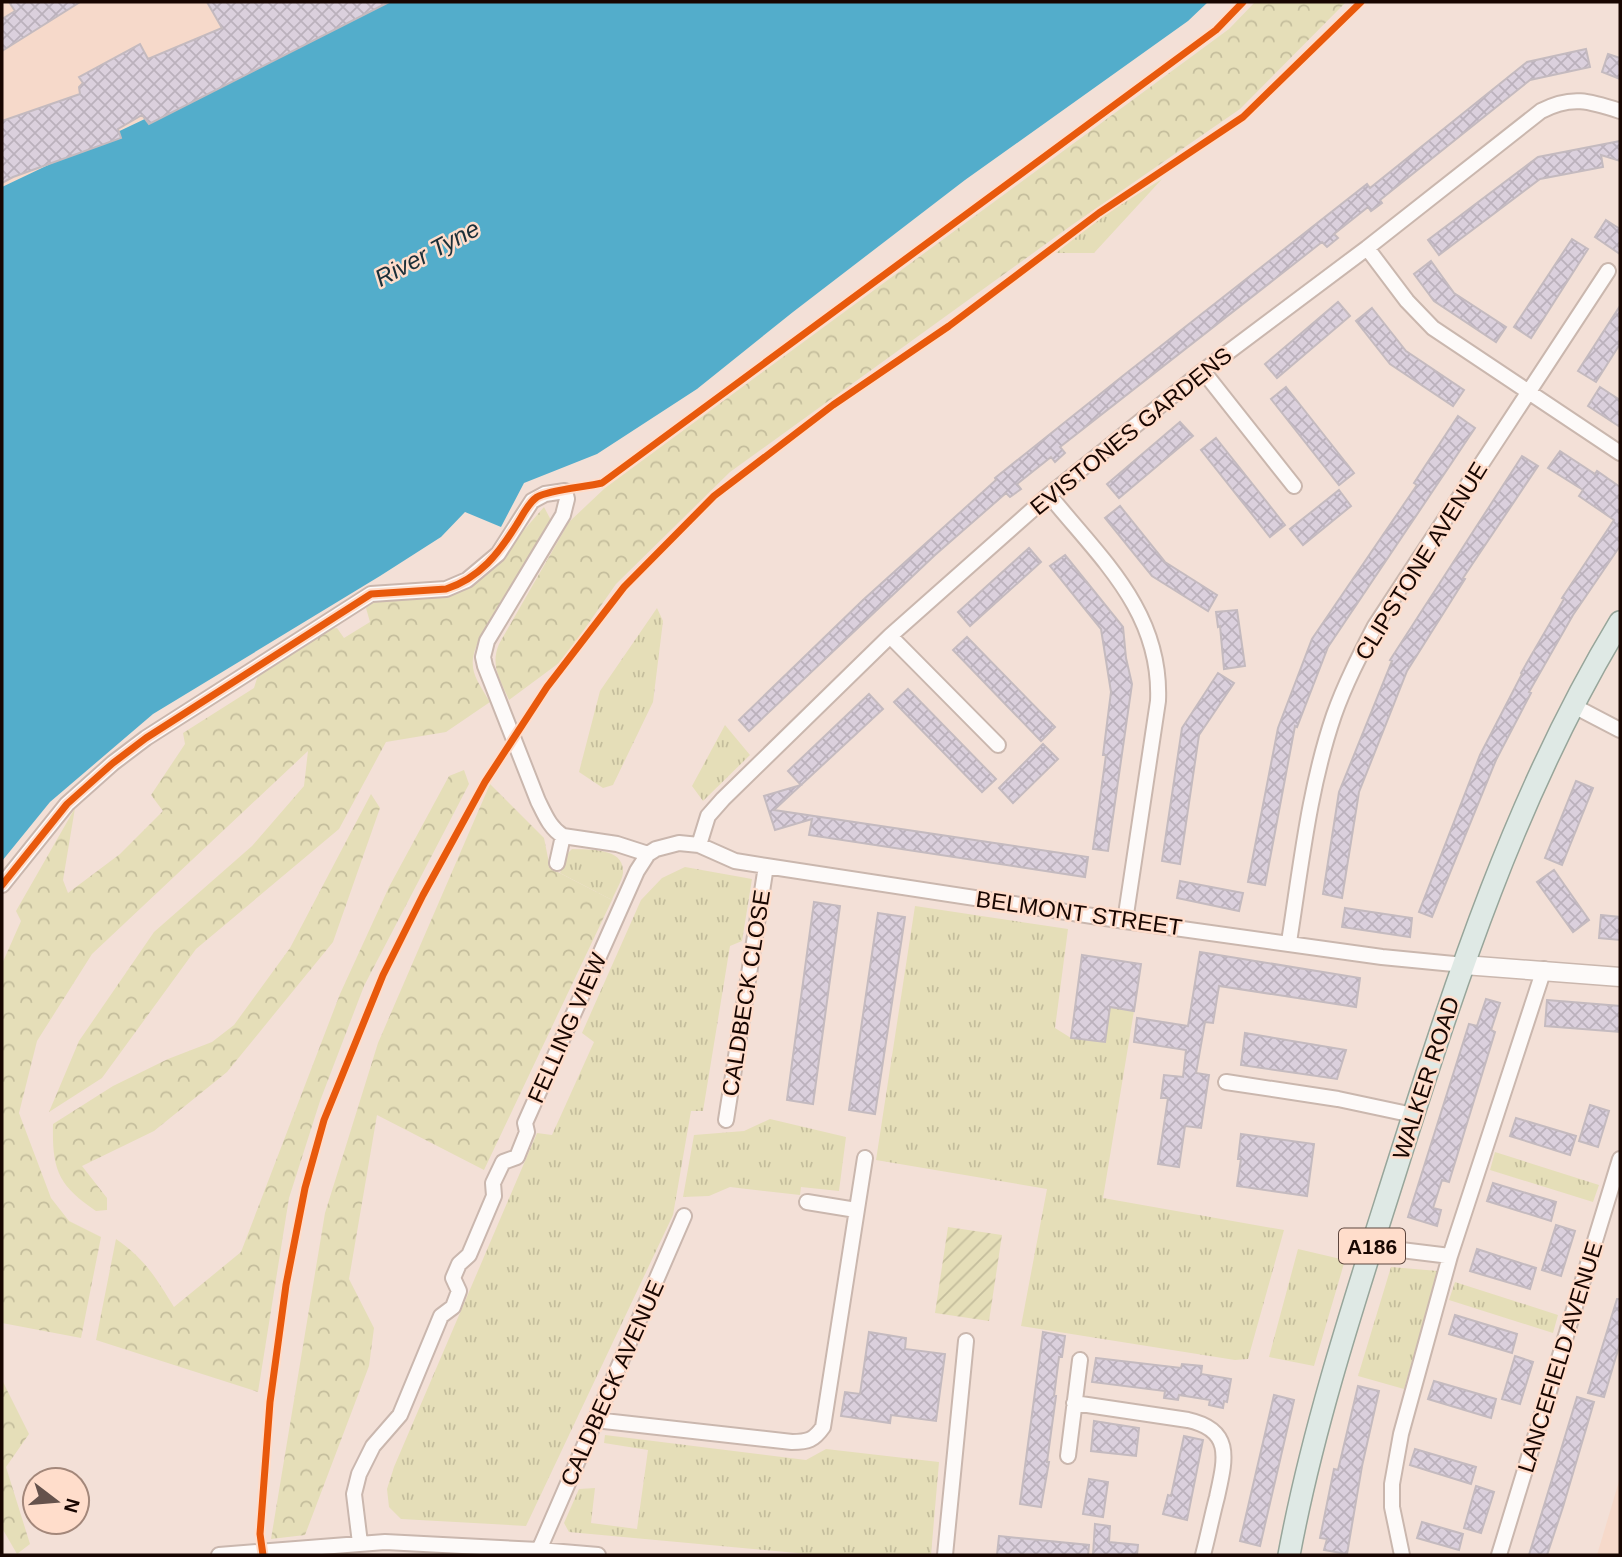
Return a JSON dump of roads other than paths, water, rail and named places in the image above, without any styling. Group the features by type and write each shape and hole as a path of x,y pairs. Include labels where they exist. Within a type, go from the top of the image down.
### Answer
{"main road":[{"name":"WALKER ROAD","path":"1289,1555 1302,1494 1334,1375 1413,1115 1464,965 1513,831 1572,705 1620,622"}],"street":[{"name":"EVISTONES GARDENS","path":"699,845 708,816 723,799 891,636 1049,495 1203,370 1551,106 1581,100 1620,111"},
{"path":"1367,248 1427,323 1620,453"},
{"name":"CLIPSTONE AVENUE","path":"1289,942 1312,795 1322,754 1346,684 1375,626 1608,271"},
{"path":"1203,370 1294,486"},
{"path":"2,885 67,804 146,738 371,594 446,589 467,580 498,554 532,501 545,494 565,491 567,499 564,515 487,641 484,657 488,674 538,801 548,822 556,831 563,836 617,844 648,854 667,845 699,845"},
{"path":"1049,495 1131,598 1147,627 1158,667 1158,701 1125,921"},
{"path":"891,636 998,745"},
{"path":"1572,705 1620,730"},
{"path":"557,863 563,836"},
{"name":"BELMONT STREET","path":"699,845 735,861 766,866 1125,921 1381,957 1464,965"},
{"name":"FELLING VIEW","path":"360,1542 354,1494 363,1464 373,1447 397,1421 441,1316 453,1307 460,1291 453,1278 458,1264 469,1255 494,1196 494,1183 503,1162 517,1157 527,1132 525,1123 637,871 648,854"},
{"name":"CALDBECK CLOSE","path":"726,1120 766,866"},
{"path":"1464,965 1544,969 1620,977"},
{"path":"1402,1555 1392,1507 1393,1469 1450,1256 1544,969"},
{"path":"1226,1083 1338,1099 1413,1115"},
{"path":"595,1420 792,1442 812,1440 823,1427 865,1158"},
{"name":"LANCEFIELD AVENUE","path":"1499,1555 1620,1159"},
{"path":"807,1202 856,1210"},
{"name":"CALDBECK AVENUE","path":"539,1550 684,1216"},
{"path":"1393,1249 1450,1256"},
{"path":"945,1555 966,1341"},
{"path":"1068,1456 1080,1360"},
{"path":"1074,1403 1188,1420 1202,1423 1214,1431 1222,1446 1224,1466 1203,1555"},
{"path":"219,1555 360,1542 421,1549 539,1550 598,1555"}],"water":[{"name":"River Tyne","path":"390,2 1208,2 1188,21 965,180 697,389 597,454 524,483 501,527 465,512 441,537 153,714 50,802 2,861 2,187"}]}
